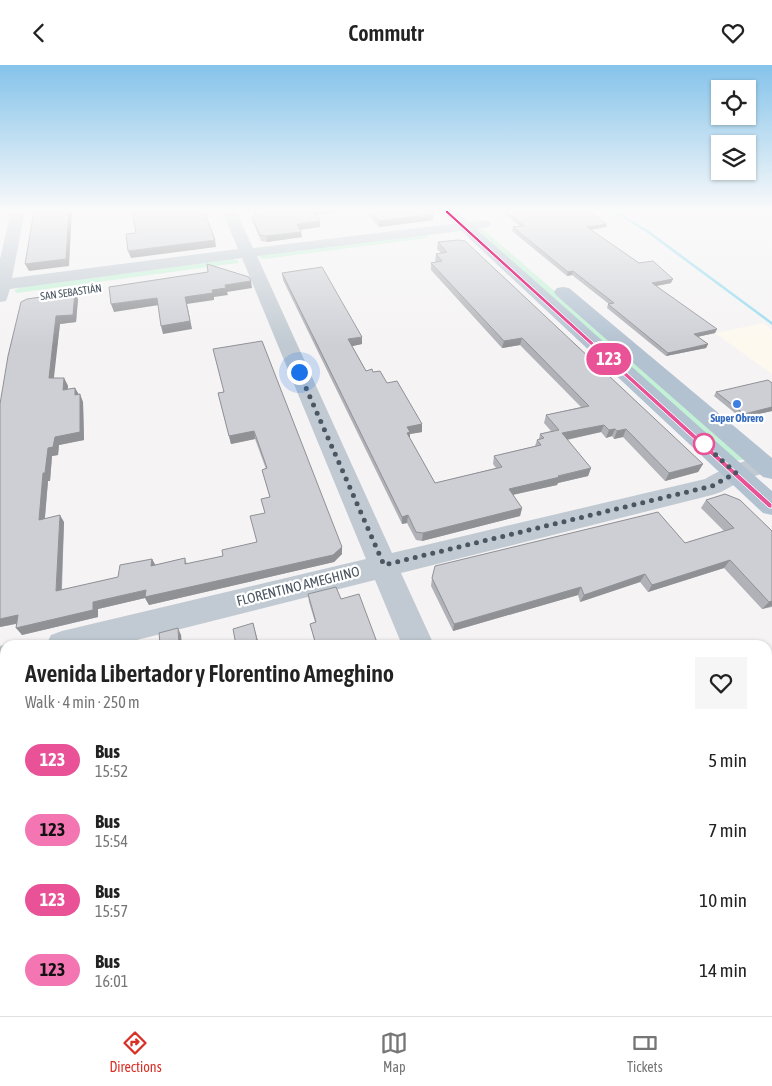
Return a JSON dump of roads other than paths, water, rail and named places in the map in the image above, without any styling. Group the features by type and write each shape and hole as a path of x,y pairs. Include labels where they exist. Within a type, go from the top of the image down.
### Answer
{"main road":[{"path":"505,255 772,506"},
{"path":"521,255 768,468"}],"street":[{"path":"1,289 8,255"},
{"path":"247,255 416,640"},
{"name":"SAN SEBASTIÁN","path":"1,289 295,255"},
{"name":"SAN SEBASTIÁN","path":"87,289 249,260"},
{"path":"0,302 19,299"},
{"name":"FLORENTINO AMEGHINO","path":"82,640 712,486 736,473 768,468"}],"waterway":[{"path":"680,255 772,324"}],"place":[{"name":"Super Obrero","path":"737,404"}]}
